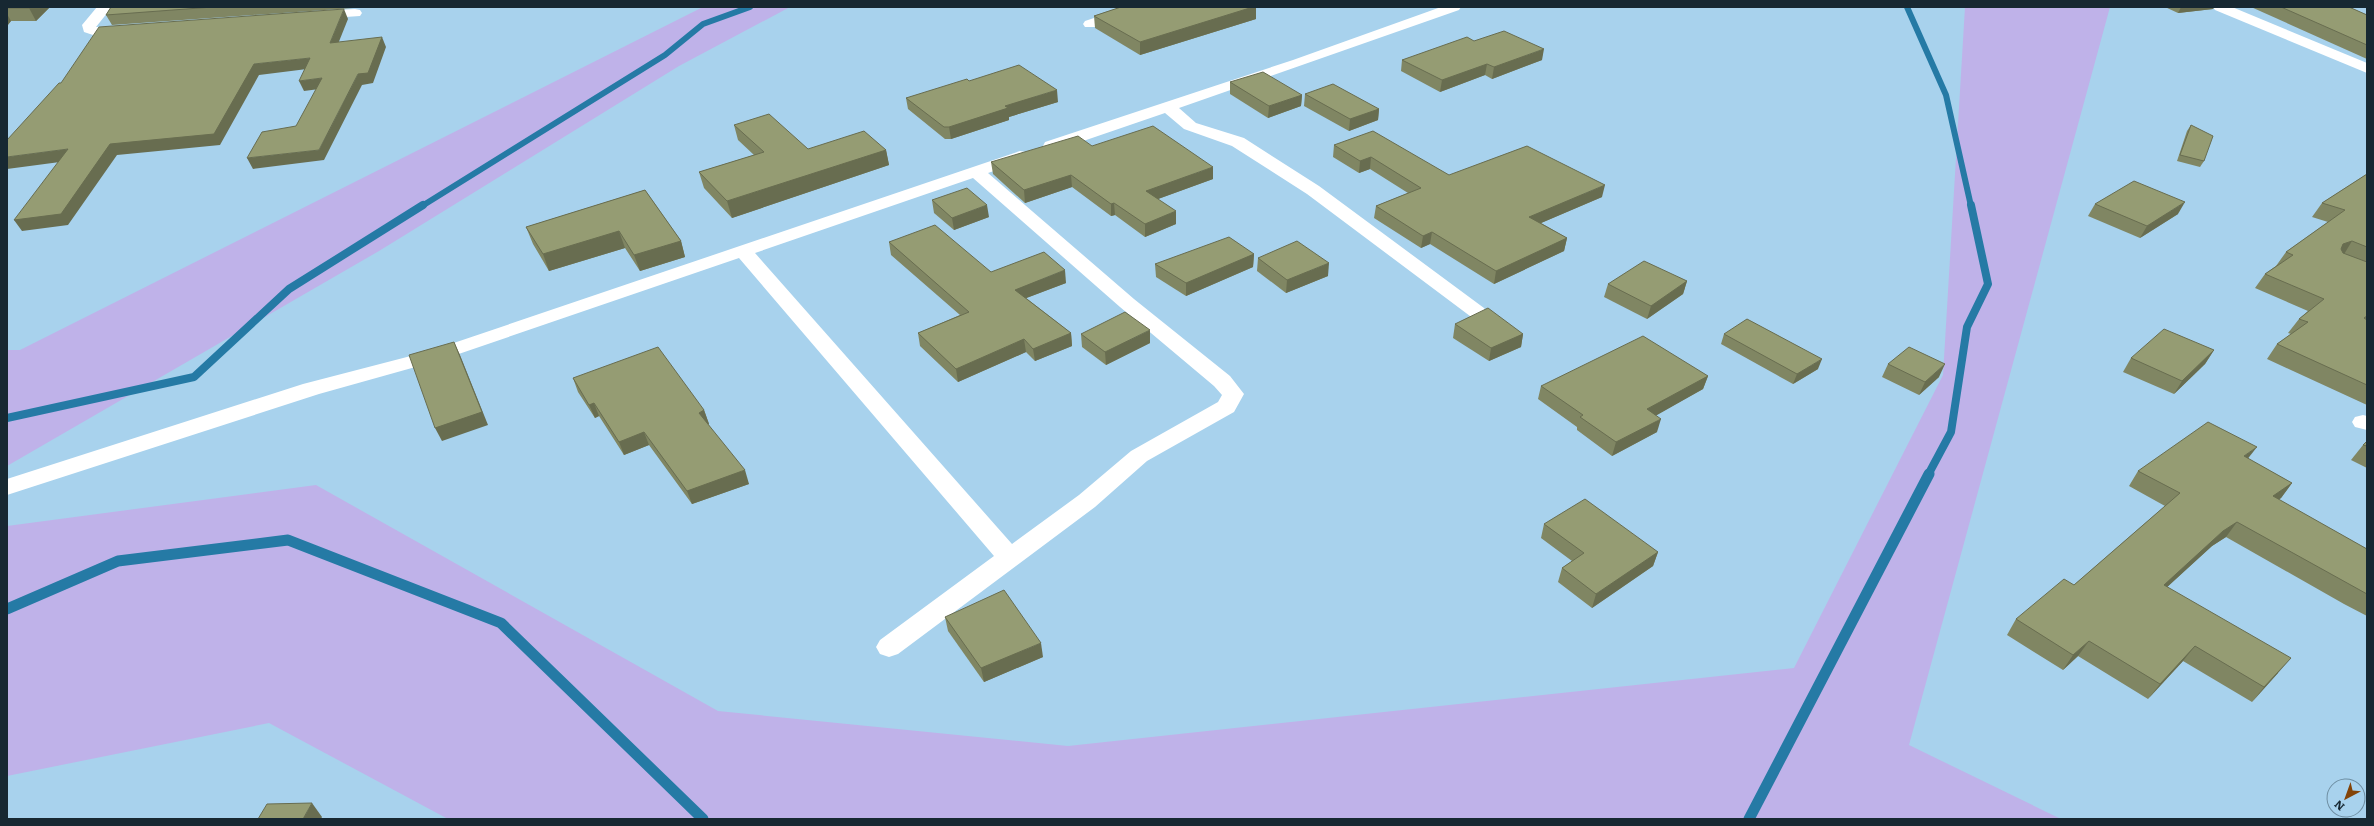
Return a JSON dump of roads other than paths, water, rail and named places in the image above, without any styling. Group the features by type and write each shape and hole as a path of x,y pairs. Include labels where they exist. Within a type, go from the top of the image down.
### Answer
{"street":[{"path":"105,7 89,25 89,29 96,32 136,30"},
{"path":"1090,24 1141,7"},
{"path":"7,486 311,389 437,355 1168,107 1454,7"},
{"path":"2220,7 2367,68"},
{"path":"301,16 355,13"},
{"path":"1168,107 1190,126 1238,142 1312,190 1477,312"},
{"path":"889,647 1087,501 1139,456 1226,407 1233,394 1222,381 1121,298 976,171"},
{"path":"743,251 1010,558"}],"waterway":[{"path":"422,206 665,55 703,24 750,7"},
{"path":"1907,7 1946,95 1971,206"},
{"path":"7,418 194,377 289,289 423,205"},
{"path":"1928,475 1951,432 1967,327 1988,284 1971,205"},
{"path":"1749,819 1929,474"},
{"path":"7,609 118,561 288,540 501,623 703,819"}]}
